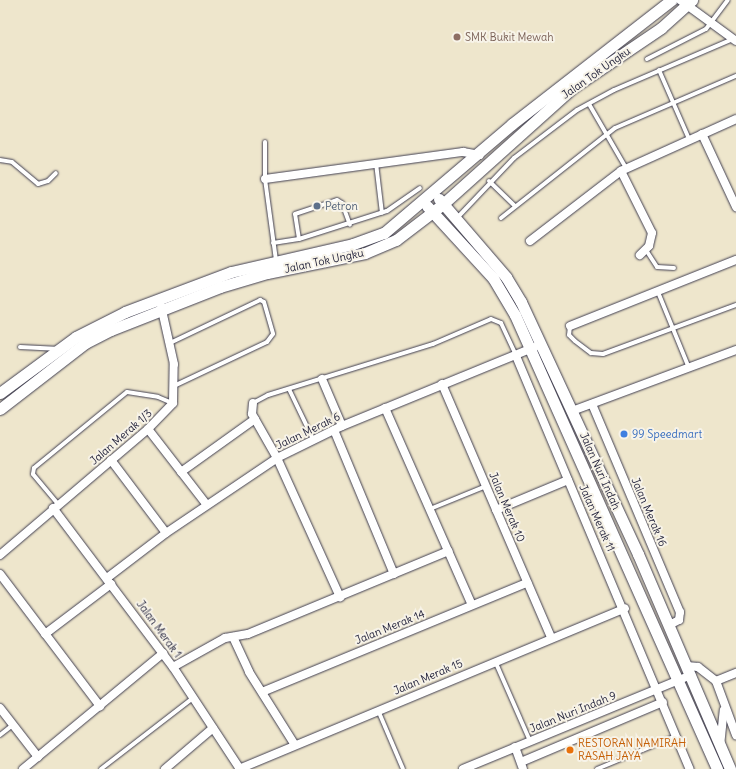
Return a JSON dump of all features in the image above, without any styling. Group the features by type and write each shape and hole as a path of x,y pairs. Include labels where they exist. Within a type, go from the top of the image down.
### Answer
{"main road":[{"name":"Jalan Tok Ungku","path":"0,393 59,349 125,312 159,298 276,260 352,244 384,233 434,194 547,96 671,0"},
{"name":"Jalan Tok Ungku","path":"0,409 85,343 162,310 267,273 365,253 396,240 443,204 571,89 661,28 686,2"},
{"name":"Jalan Nuri Indah","path":"434,194 506,277 535,348 716,769"},
{"name":"Jalan Nuri Indah","path":"424,202 493,278 572,411 689,670 730,769"}],"street":[{"path":"686,2 734,40"},
{"path":"530,241 623,169 736,119"},
{"path":"702,134 736,207"},
{"path":"265,179 376,162 463,152 480,155"},
{"path":"623,169 652,233 643,253"},
{"path":"570,326 736,260"},
{"path":"159,298 169,340 176,385 173,403"},
{"name":"Jalan Merak 6","path":"46,634 166,532 277,458 342,426 442,384 535,348"},
{"path":"572,411 736,351"},
{"name":"Jalan Merak 11","path":"516,356 568,480 625,608 690,769"},
{"path":"322,379 342,426"},
{"name":"Jalan Merak 10","path":"442,384 551,637"},
{"name":"Jalan Merak 1/3","path":"0,555 148,429 173,403"},
{"path":"253,403 255,419 277,458 340,597"},
{"name":"Jalan Merak 16","path":"592,404 680,612 679,620 669,625"},
{"path":"385,408 472,605"},
{"path":"181,472 255,419"},
{"path":"148,429 207,505"},
{"path":"334,430 394,574"},
{"path":"111,460 166,532"},
{"path":"496,510 568,480"},
{"name":"Jalan Merak 1","path":"56,506 109,581 173,667 240,769"},
{"path":"173,667 233,637 248,634 448,551"},
{"path":"0,574 100,706"},
{"name":"Jalan Merak 14","path":"262,692 527,583"},
{"name":"Jalan Merak 15","path":"240,769 551,637 625,608"},
{"path":"233,637 262,692 295,745"},
{"path":"23,769 163,653"},
{"path":"689,670 698,667 716,681 724,709 736,736"},
{"name":"Jalan Nuri Indah 9","path":"463,769 678,681 689,670"},
{"path":"716,681 736,673"},
{"path":"515,747 522,766 663,702"},
{"path":"0,708 38,757"},
{"path":"720,746 724,709"},
{"path":"165,769 213,728"}],"lane":[{"path":"647,59 700,33 712,23 728,0"},
{"path":"456,219 489,181 514,158 589,104 659,70 734,40"},
{"path":"659,70 689,139"},
{"path":"501,218 606,133 673,102 736,76"},
{"path":"589,104 606,133 623,169"},
{"path":"265,142 265,179 276,260"},
{"path":"0,160 12,162 38,184 48,181 56,173"},
{"path":"376,162 382,213"},
{"path":"489,181 515,206"},
{"path":"273,244 299,239 382,213 394,207 420,188"},
{"path":"299,239 295,214 337,200 342,203 350,224"},
{"path":"394,207 405,218"},
{"path":"643,253 656,268 674,268"},
{"path":"658,292 689,368"},
{"path":"169,340 260,300 264,302 273,334 267,342 176,385"},
{"path":"570,326 569,335 575,341 591,353 603,354 736,305"},
{"path":"253,403 289,389 433,344 491,319 501,323 516,356"},
{"path":"20,347 59,349"},
{"path":"289,389 313,439"},
{"path":"56,506 33,474 34,468 127,392 158,396 173,403"},
{"path":"430,509 486,486"},
{"path":"495,661 530,741"},
{"path":"101,769 193,698"},
{"path":"378,710 403,769"},
{"path":"0,735 13,725"},
{"path":"598,769 677,736"}],"place":[{"name":"SMK Bukit Mewah","path":"457,37"},
{"name":"Petron","path":"317,206"},
{"name":"99 Speedmart","path":"624,434"},
{"name":"RESTORAN NAMIRAH RASAH JAYA","path":"570,750"}]}
